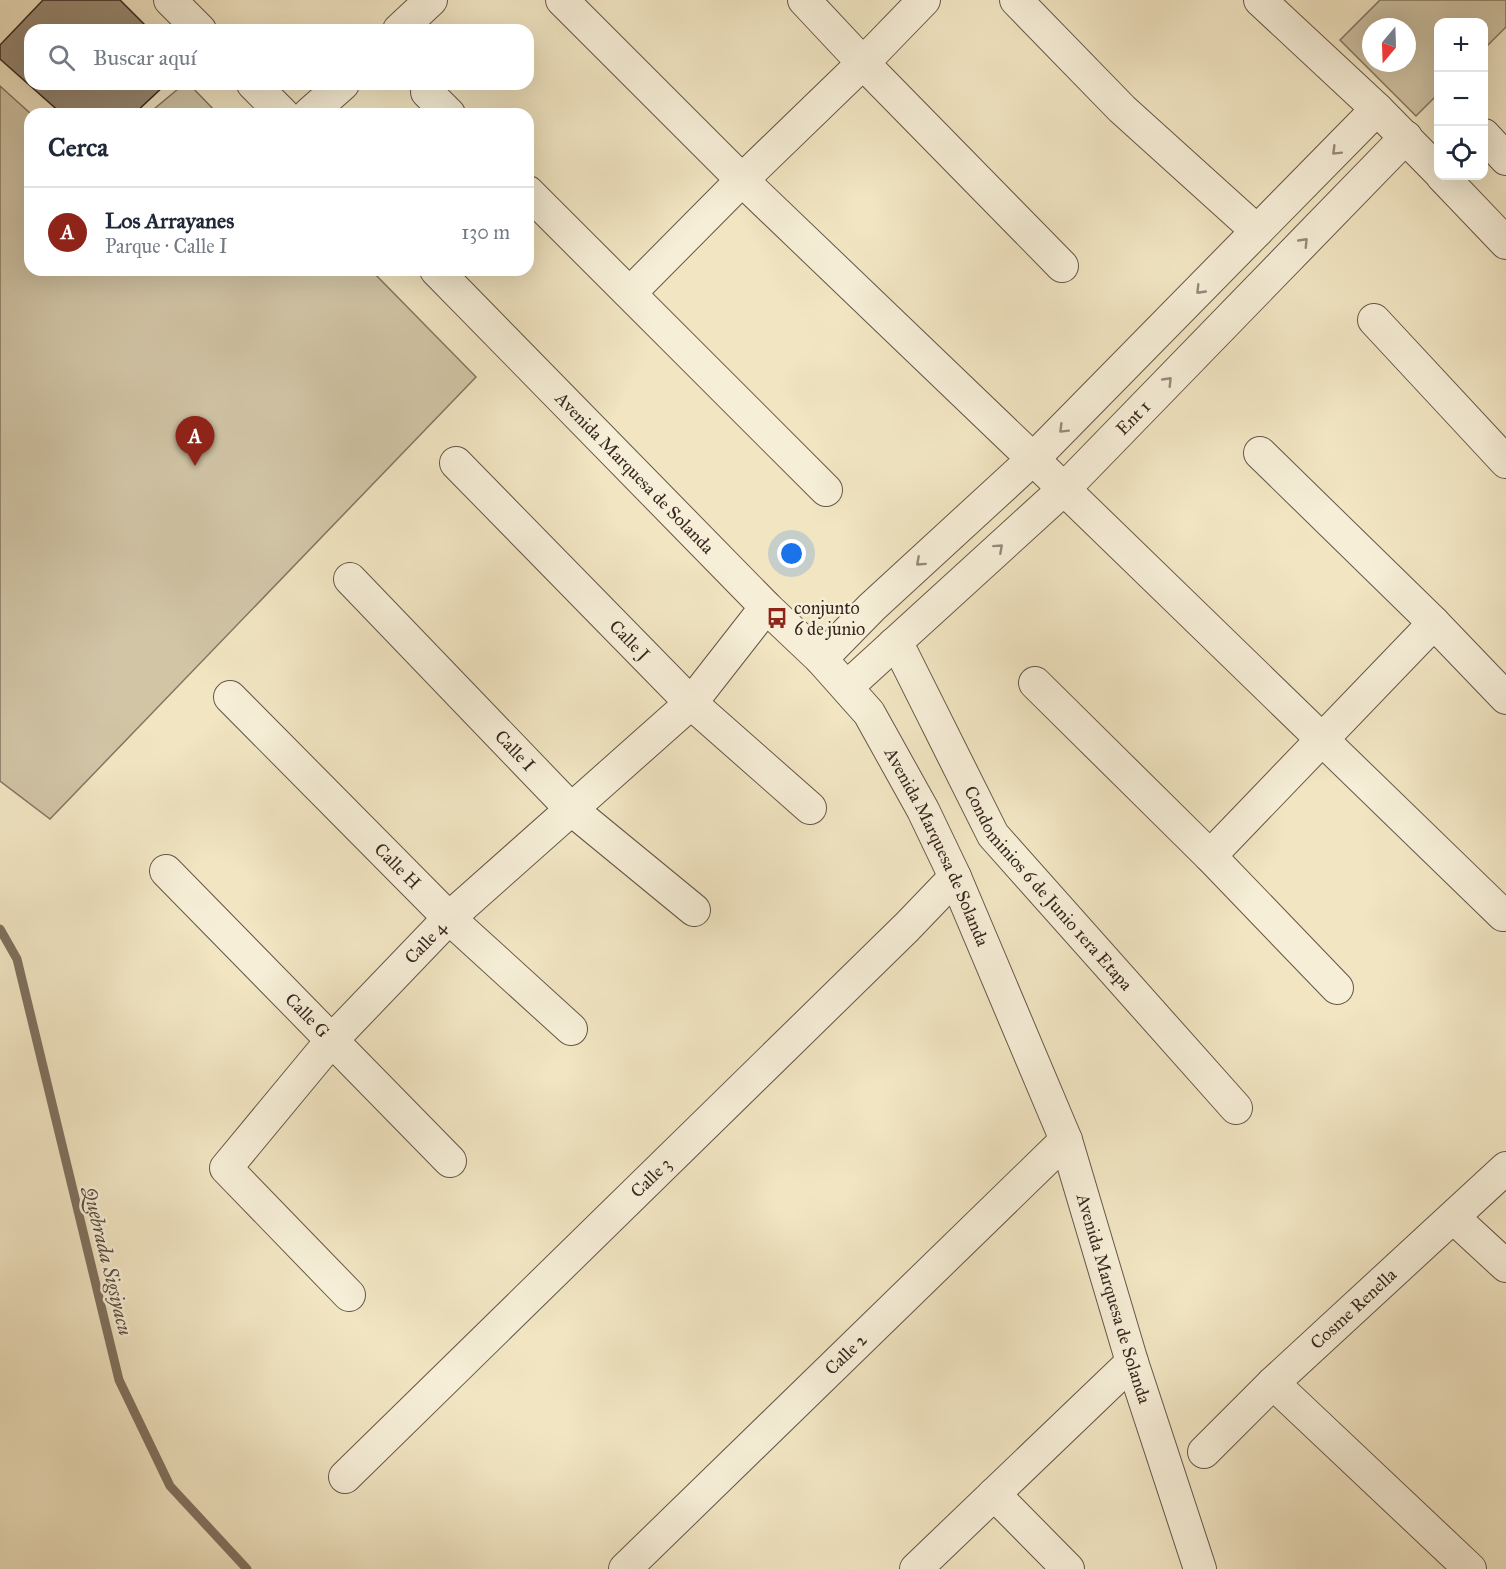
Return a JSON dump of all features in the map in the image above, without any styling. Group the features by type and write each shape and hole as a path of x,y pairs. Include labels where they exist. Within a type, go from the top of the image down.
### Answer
{"street":[{"path":"170,0 194,24"},
{"path":"405,24 431,0"},
{"path":"562,0 742,180 1503,915"},
{"path":"804,0 1062,266"},
{"path":"630,293 924,0"},
{"path":"1016,0 1122,109 1257,231"},
{"path":"1260,0 1377,109 1426,147"},
{"path":"259,90 277,108"},
{"path":"316,108 336,90"},
{"path":"427,92 443,108"},
{"path":"821,659 872,607 1033,459 1377,109"},
{"path":"1488,139 1506,159"},
{"name":"Ent 1","path":"847,687 1064,489 1426,147"},
{"path":"1446,180 1506,243"},
{"path":"534,198 825,490"},
{"name":"Avenida Marquesa de Solanda","path":"442,276 766,607 821,659 869,713 923,810 955,877 1066,1140 1132,1362 1200,1569"},
{"path":"1374,320 1506,462"},
{"path":"1260,453 1434,623 1506,699"},
{"name":"Calle J","path":"456,463 691,702 810,808"},
{"name":"Calle I","path":"350,579 571,809 694,910"},
{"name":"Calle 4","path":"349,1295 226,1168 332,1040 449,918 691,702 766,607"},
{"path":"1210,856 1434,623"},
{"name":"Condominios 6 de Junio 1era Etapa","path":"894,644 903,655 993,835 1236,1108"},
{"path":"1035,683 1210,856 1336,988"},
{"name":"Calle H","path":"230,697 449,918 571,1029"},
{"name":"Calle G","path":"166,871 450,1161"},
{"name":"Calle 3","path":"345,1477 908,927 955,877"},
{"name":"Calle 2","path":"625,1569 1066,1140"},
{"name":"Cosme Renella","path":"1204,1452 1273,1383 1506,1168"},
{"path":"1454,1218 1506,1266"},
{"path":"916,1569 1132,1362"},
{"path":"1273,1383 1470,1569"},
{"path":"994,1494 1068,1569"}],"shaded area":[{"path":"1380,0 1506,0 1506,27 1488,45 1488,18 1434,18 1434,98 1416,116 1372,72 1416,72 1416,18 1362,18"},
{"path":"1362,18 1362,62 1340,40"},
{"path":"0,86 24,108 24,276 377,276 476,377 50,819 0,781"},
{"path":"177,90 195,90 212,108 155,108"}],"building":[{"path":"43,0 120,0 144,24 24,24 24,80 0,59 0,45"},
{"path":"35,90 160,90 140,108 55,108"}],"waterway":[{"name":"Quebrada Sigsiyacu","path":"0,929 17,959 119,1380 170,1486 247,1569"}],"place":[{"name":"Los Arrayanes","path":"195,466"},
{"name":"conjunto 6 de junio","path":"777,618"}]}
